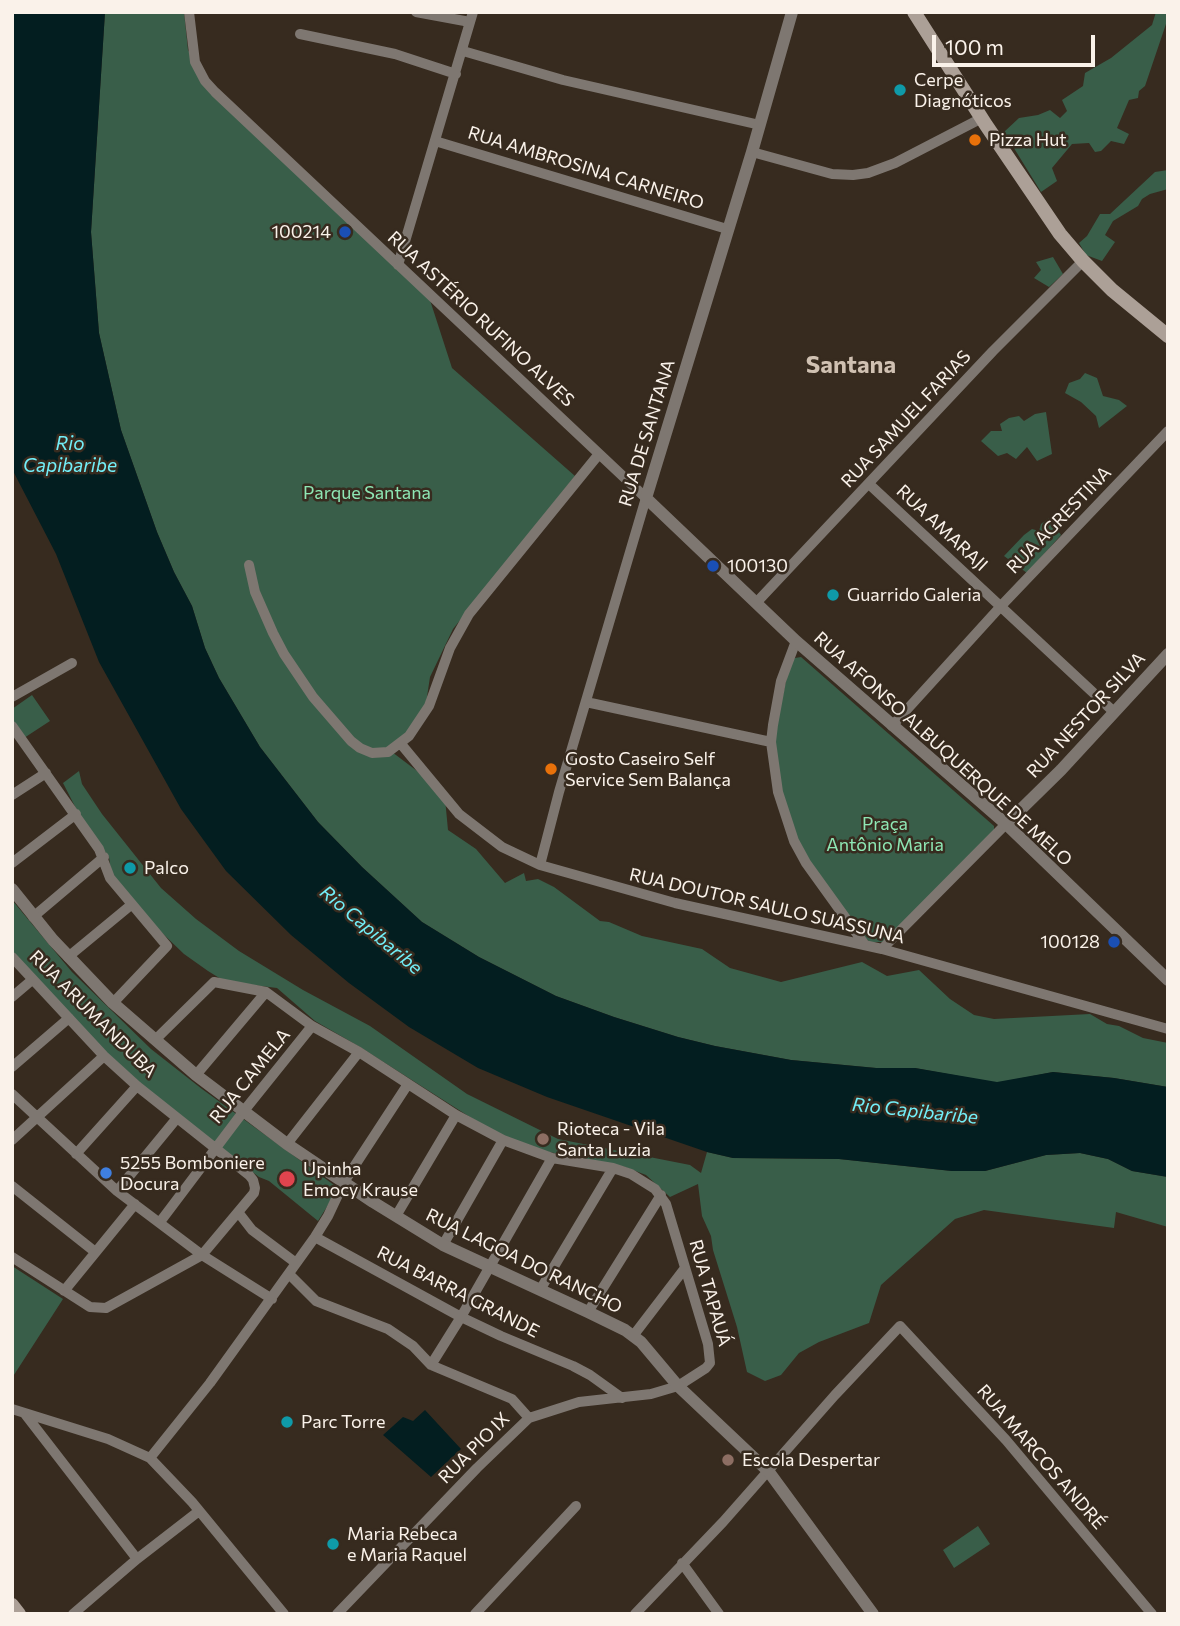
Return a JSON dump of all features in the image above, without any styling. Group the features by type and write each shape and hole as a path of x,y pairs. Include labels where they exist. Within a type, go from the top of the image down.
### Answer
{"main road":[{"path":"914,12 1036,201 1083,261 1112,290 1168,336"},
{"path":"12,1605 19,1614"}],"street":[{"name":"RUA ASTÉRIO RUFINO ALVES","path":"189,12 193,52 198,70 215,92 756,603"},
{"path":"398,265 472,17 416,12"},
{"name":"RUA DE SANTANA","path":"540,865 646,498 792,12"},
{"path":"300,34 395,54 456,74"},
{"path":"463,51 587,85 760,125"},
{"path":"752,152 832,174 868,173 895,163 982,118"},
{"name":"RUA AMBROSINA CARNEIRO","path":"435,141 727,229"},
{"name":"RUA SAMUEL FARIAS","path":"756,603 993,351 1083,261"},
{"name":"RUA AGRESTINA","path":"892,726 1001,606 1168,431"},
{"path":"249,565 255,592 284,654 313,697 360,748 379,754 388,752 409,736 429,706 450,648 469,614 599,454"},
{"name":"RUA AMARAJI","path":"869,484 1114,712"},
{"name":"RUA AFONSO ALBUQUERQUE DE MELO","path":"756,603 1006,824 1168,980"},
{"path":"796,641 781,681 771,742 778,792 794,841 806,863 865,944"},
{"name":"RUA NESTOR SILVA","path":"882,949 1168,654"},
{"path":"12,697 72,663"},
{"path":"586,702 771,742"},
{"path":"12,726 76,814 104,858 110,878 167,946 113,1003"},
{"name":"RUA DOUTOR SAULO SUASSUNA","path":"401,744 459,814 502,846 540,865 676,903 865,944 1168,1029"},
{"path":"12,795 46,773"},
{"path":"12,863 76,814"},
{"path":"33,917 104,858"},
{"name":"RUA LAGOA DO RANCHO","path":"12,889 68,957 113,1003 195,1075 287,1144 443,1245 634,1336 678,1385 769,1472 873,1614"},
{"path":"68,957 131,905"},
{"name":"RUA ARUMANDUBA","path":"12,957 104,1056 137,1086 249,1175 255,1184 254,1193 238,1212"},
{"path":"12,997 32,980"},
{"path":"155,1040 214,982 266,992 312,1026 359,1052 456,1115 503,1140 552,1158 612,1168 643,1181 661,1195 588,1312"},
{"path":"195,1075 266,992"},
{"path":"12,1068 69,1018"},
{"name":"RUA CAMELA","path":"160,1222 312,1026"},
{"path":"287,1144 359,1052"},
{"path":"12,1140 104,1056"},
{"path":"150,1458 272,1299 328,1216 344,1182 408,1084"},
{"path":"76,1154 137,1086"},
{"path":"12,1094 117,1191 202,1255 272,1299"},
{"path":"396,1216 456,1115"},
{"path":"117,1191 177,1118"},
{"path":"443,1245 503,1140"},
{"path":"431,1365 552,1158"},
{"path":"540,1290 612,1168"},
{"path":"12,1186 94,1251"},
{"name":"RUA TAPAUÁ","path":"661,1195 708,1345 710,1363 678,1385"},
{"path":"64,1291 135,1204"},
{"path":"12,1257 90,1307 106,1308 202,1255 238,1212 251,1230 296,1263"},
{"name":"RUA BARRA GRANDE","path":"314,1237 461,1317 573,1366 622,1398"},
{"path":"634,1336 685,1268"},
{"path":"289,1274 316,1301 388,1329 413,1346 431,1365 512,1399 529,1418"},
{"name":"RUA MARCOS ANDRÉ","path":"769,1472 835,1395 900,1326 1003,1438 1152,1614"},
{"name":"RUA PIO IX","path":"337,1614 477,1468 529,1418 579,1402 651,1394 678,1385"},
{"path":"12,1409 108,1439 150,1458 170,1476 284,1614"},
{"path":"25,1414 137,1559"},
{"path":"635,1614 769,1472"},
{"path":"475,1614 576,1506"},
{"path":"73,1614 199,1511"},
{"path":"682,1563 719,1614"}],"green space":[{"name":"Parque Santana","path":"105,12 184,12 188,50 202,73 429,297 452,368 575,476 453,629 430,677 425,710 392,752 444,788 448,830 476,849 505,883 524,873 526,881 538,879 554,887 600,921 642,936 702,949 730,968 781,982 862,962 887,976 919,970 950,999 974,1015 994,1019 1090,1014 1143,1038 1168,1043 1168,1087 1053,1072 997,1083 915,1068 876,1068 791,1060 678,1037 556,996 479,957 422,922 362,867 318,822 260,747 219,678 205,648 192,606 157,532 121,430 99,333 91,232"},
{"path":"1156,12 1168,12 1168,18 1145,86 1139,91 1138,98 1129,100 1117,128 1129,134 1124,144 1111,141 1101,151 1095,152 1089,143 1072,144 1052,168 1057,181 1041,192 1004,132 1019,118 1050,110 1060,118 1067,111 1062,100 1083,86 1085,73 1111,58 1152,25"},
{"path":"1168,170 1168,189 1150,194 1142,199 1138,206 1113,221 1105,235 1115,242 1102,261 1086,255 1079,243 1087,236 1100,214 1110,214 1155,172"},
{"path":"1053,257 1063,274 1049,287 1034,278 1041,270 1036,262"},
{"path":"1085,373 1097,378 1103,396 1119,400 1127,406 1099,428 1096,416 1081,402 1065,393 1069,383 1080,379"},
{"path":"1046,412 1052,454 1037,461 1027,447 1016,459 1007,453 998,456 981,441 991,431 1002,431 1000,424 1009,418 1019,416 1024,421 1035,414"},
{"path":"1049,518 1061,535 1027,573 1004,556 1032,529 1039,531 1041,524"},
{"name":"Praça Antônio Maria","path":"801,657 994,826 994,830 884,942 870,942 866,939 805,857 784,808 774,735 790,663"},
{"path":"32,695 50,721 24,738 12,720 12,709"},
{"path":"79,771 82,784 102,814 161,888 196,919 239,951 370,1026 467,1094 558,1139 690,1165 701,1173 707,1152 733,1158 839,1159 952,1171 985,1171 1046,1155 1080,1153 1108,1159 1132,1171 1168,1177 1168,1227 1116,1212 1114,1228 984,1210 955,1219 881,1285 869,1323 819,1342 799,1353 781,1375 765,1381 747,1372 711,1236 702,1216 698,1184 670,1197 646,1175 625,1167 524,1147 495,1133 315,1021 277,988 237,983 221,979 208,971 184,954 132,904 112,879 109,857 85,826 63,783"},
{"path":"12,900 72,972 151,1049 334,1185 335,1194 318,1221 269,1181 259,1177 177,1115 108,1055 12,952"},
{"path":"12,1266 63,1299 12,1378"},
{"path":"978,1526 990,1544 954,1568 943,1550"}],"water":[{"name":"Rio Capibaribe","path":"12,12 105,12 91,232 99,333 121,430 157,532 192,606 205,648 219,678 260,747 318,822 362,867 422,922 479,957 556,996 678,1037 791,1060 876,1068 915,1068 997,1082 1053,1072 1168,1087 1168,1177 1132,1171 1108,1159 1080,1153 1046,1155 985,1171 952,1171 839,1159 733,1158 707,1152 547,1097 478,1068 409,1027 349,983 291,935 226,871 181,809 99,662 56,554 12,469"},
{"path":"425,1410 461,1449 431,1477 383,1435 403,1417 413,1421"}],"place":[{"name":"Cerpe Diagnóticos","path":"900,90"},
{"name":"Pizza Hut","path":"975,140"},
{"name":"100214","path":"345,232"},
{"name":"100130","path":"713,566"},
{"name":"Guarrido Galeria","path":"833,595"},
{"name":"Gosto Caseiro Self Service Sem Balança","path":"551,769"},
{"name":"Palco","path":"130,868"},
{"name":"100128","path":"1114,942"},
{"name":"Rioteca - Vila Santa Luzia","path":"543,1139"},
{"name":"5255 Bomboniere Docura","path":"106,1173"},
{"name":"Upinha Emocy Krause","path":"287,1179"},
{"name":"Parc Torre","path":"287,1422"},
{"name":"Escola Despertar","path":"728,1460"},
{"name":"Maria Rebeca e Maria Raquel","path":"333,1544"}],"district":[{"name":"Santana","path":"851,365"}]}
